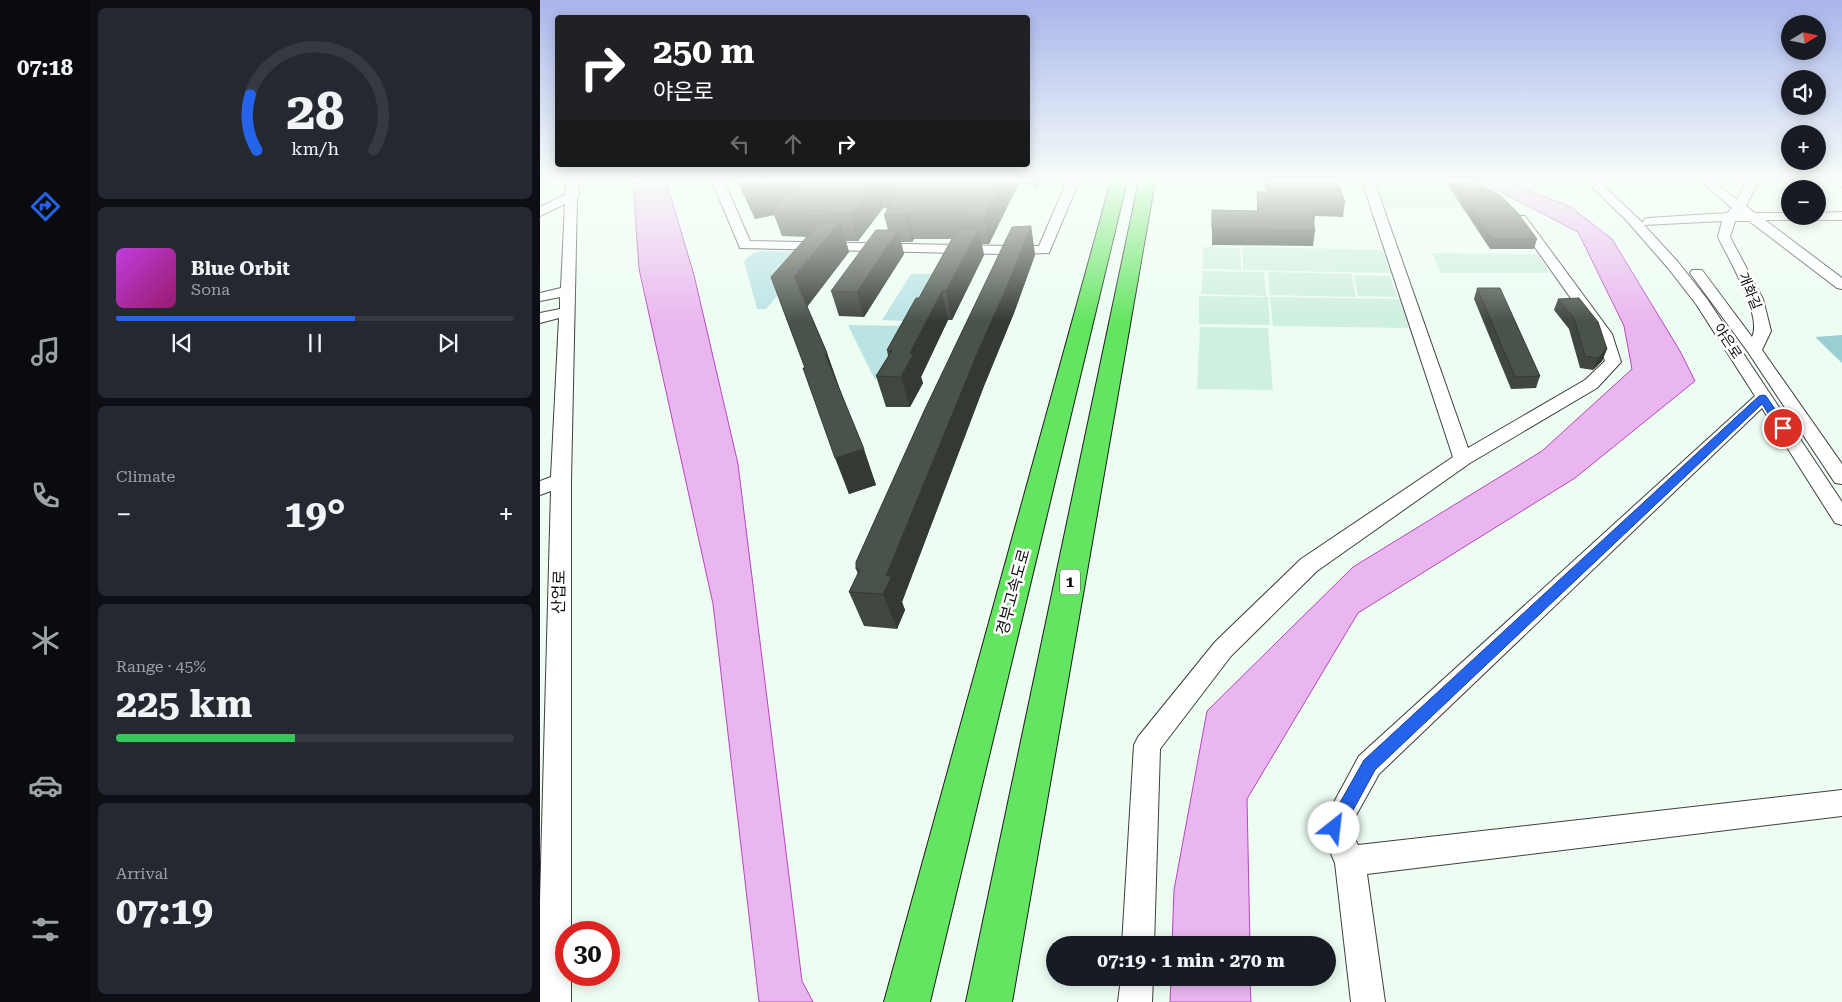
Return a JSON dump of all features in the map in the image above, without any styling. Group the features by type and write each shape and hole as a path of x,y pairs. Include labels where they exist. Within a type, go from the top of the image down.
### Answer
{"highway":[{"name":"경부고속도로","path":"907,1002 1108,228"},
{"name":"1","path":"991,993 1138,228"}],"street":[{"name":"산업로","path":"554,1002 548,904 571,228"},
{"path":"738,228 745,245 1010,250 1044,250 1053,228"},
{"path":"1384,228 1463,460"},
{"path":"1138,936 1147,745 1223,649 1309,565 1463,460 1591,384 1613,362 1604,334 1527,228"},
{"name":"야은로","path":"1639,228 1702,302 1842,518"},
{"name":"야은로","path":"1654,228 1691,266 1754,350 1842,478"},
{"name":"개화길","path":"1728,228 1724,237 1756,299 1763,331 1754,350"},
{"path":"1768,228 1842,285"},
{"path":"996,283 1010,250"},
{"path":"540,297 568,301"},
{"path":"540,318 568,301"},
{"path":"1368,1002 1350,861 1334,828 1369,765 1763,398"},
{"path":"540,488 561,481"},
{"path":"1350,861 1842,803"},
{"path":"1135,1002 1136,986"}],"green space":[{"path":"1203,247 1240,248 1241,270 1203,269"},
{"path":"1243,247 1383,250 1390,273 1243,270"},
{"path":"1432,253 1537,254 1550,273 1441,273"},
{"path":"1203,271 1264,272 1266,296 1201,294"},
{"path":"1268,272 1351,274 1356,297 1270,295"},
{"path":"1354,275 1390,276 1397,297 1358,296"},
{"path":"1199,296 1268,297 1270,325 1199,324"},
{"path":"1270,297 1400,299 1409,328 1273,326"},
{"path":"1200,327 1268,328 1273,390 1197,389"}],"shaded area":[{"path":"636,228 680,228 694,275 738,464 802,981 813,1002 759,1002 713,604 639,269"},
{"path":"1570,228 1598,228 1612,239 1680,351 1695,381 1575,478 1358,613 1247,799 1250,936 1172,936 1174,890 1207,711 1353,567 1542,451 1632,369 1624,326 1578,232"},
{"path":"760,251 816,252 766,309 757,309 744,261 752,254"},
{"path":"911,274 934,274 907,321 882,320"},
{"path":"848,325 905,326 875,380"},
{"path":"1842,335 1842,363 1815,337"},
{"path":"1171,986 1250,986 1251,1002 1170,1002"}],"building":[{"path":"815,228 835,228 794,276 827,353 825,354 864,449 835,458 803,368 805,368 771,277"},
{"path":"958,228 979,229 946,291 942,291 910,353 914,353 901,377 876,376 892,351 887,350 916,298 919,298"},
{"path":"1012,228 1030,228 886,576 892,576 883,594 849,592 860,569 856,569 856,562 925,409"},
{"path":"1314,228 1315,231 1212,229"},
{"path":"1484,228 1529,228 1537,239 1492,239"},
{"path":"876,230 898,230 857,292 831,291"},
{"path":"1477,288 1500,288 1540,376 1515,377"},
{"path":"1579,298 1598,322 1607,349 1598,358 1585,356 1574,318 1558,299"}],"route":[{"path":"1334,828 1369,765 1763,398 1783,428"}]}
